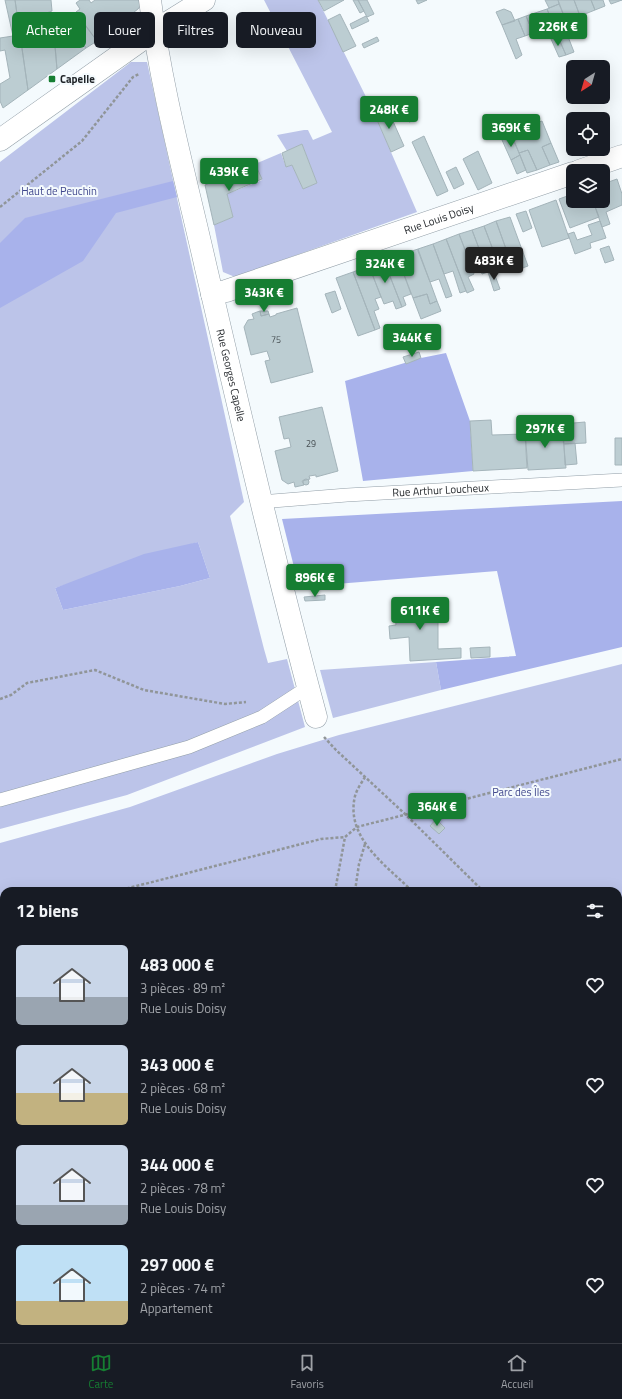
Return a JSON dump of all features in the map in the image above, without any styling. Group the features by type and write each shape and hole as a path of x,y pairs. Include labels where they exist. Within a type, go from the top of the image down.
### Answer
{"street":[{"name":"Rue Georges Capelle","path":"150,0 152,12"},
{"path":"155,30 204,0"},
{"name":"Rue Georges Capelle","path":"155,36 260,502 318,724"},
{"path":"0,140 130,48"},
{"path":"599,164 622,156"},
{"name":"Rue Louis Doisy","path":"212,294 234,289 566,175"}],"lane":[{"name":"Rue Arthur Loucheux","path":"260,502 347,495 622,480"},
{"path":"0,800 189,747 262,717 308,687"}],"path":[{"path":"0,207 82,141 133,77 160,62"},
{"path":"0,699 11,695 27,683 95,670 144,690 226,704 250,702"},
{"path":"318,724 331,746 405,814 479,887"},
{"path":"133,887 322,839 345,837 357,827 622,759"},
{"path":"365,777 355,796 357,827 365,844 408,887"},
{"path":"337,887 345,837"},
{"path":"356,887 359,864 365,844"}],"green space":[{"path":"264,0 318,0 374,113 417,212 235,277 223,272 214,225 233,217 227,194 262,180 255,164 281,153 286,167 292,165 303,189 317,183 302,144 287,151 277,135 308,130 313,140 332,132 289,48 316,48 316,12 270,12"},
{"name":"Haut de Peuchin","path":"131,62 147,62 244,502 230,516 268,663 287,659 305,727 127,795 0,829 0,162","holes":["198,542 210,578 180,586 63,610 55,588"]},
{"path":"436,662 441,690 333,718 320,670"},
{"name":"Parc des Îles","path":"622,664 622,887 0,887 0,843 130,807 277,754 339,735"}],"shaded area":[{"path":"173,181 177,197 116,213 83,261 0,308 0,243 25,218"},
{"path":"446,353 470,421 473,471 363,481 345,381 421,358"},
{"path":"622,501 622,647 441,690 436,662 516,656 497,571 299,587 282,519"},
{"path":"198,542 210,578 180,586 63,610 55,588 144,554"}],"building":[{"path":"5,0 15,0 17,12 12,12 12,32"},
{"path":"15,0 51,0 52,11 17,12"},
{"path":"80,0 89,0 91,3 95,0 140,0 141,5 134,12 94,12 94,37 86,26 86,12 76,12 80,9 76,3"},
{"path":"318,0 344,0 324,11"},
{"path":"353,0 358,0 364,11 360,13"},
{"path":"358,0 367,0 374,14 367,17"},
{"path":"416,0 427,0 418,4"},
{"path":"545,0 558,0 559,4 549,8"},
{"path":"558,0 574,0 580,16 566,21"},
{"path":"574,0 591,0 595,10 580,16"},
{"path":"591,0 603,0 605,6 595,10"},
{"path":"609,0 622,0 611,4"},
{"path":"559,4 566,21 554,26 547,9"},
{"path":"504,9 511,12 515,21 502,25 496,12"},
{"path":"547,9 554,26 533,33 526,16"},
{"path":"340,14 356,46 343,52 328,20"},
{"path":"366,16 369,21 352,29 350,24"},
{"path":"526,16 533,33 525,36 518,19"},
{"path":"518,19 525,36 516,39 522,55 516,59 502,25"},
{"path":"86,27 94,37 94,43 86,48"},
{"path":"567,34 574,52 566,55 558,37"},
{"path":"12,36 12,48 22,48 28,90 3,108 0,101 0,84 10,78 5,50 0,51 0,38"},
{"path":"377,37 379,41 364,48 362,44"},
{"path":"558,37 566,55 559,57 551,39"},
{"path":"22,48 55,48 57,69 28,90"},
{"path":"55,48 86,48 57,69"},
{"path":"407,100 416,120 409,122 405,113 397,115 393,106"},
{"path":"387,108 404,146 391,152 374,113"},
{"path":"542,121 551,143 542,147 550,165 537,170 528,150 519,153 510,132"},
{"path":"424,136 448,191 437,196 412,142"},
{"path":"512,136 520,155 511,160 502,140"},
{"path":"551,143 559,162 550,165 542,147"},
{"path":"302,144 317,183 303,189 292,165 286,167 282,153"},
{"path":"528,150 537,170 527,173 519,153"},
{"path":"478,151 492,183 478,190 463,159"},
{"path":"520,155 526,170 517,174 511,160"},
{"path":"255,164 262,179 227,194 233,217 214,225 205,185"},
{"path":"456,167 464,184 454,189 446,172"},
{"path":"617,179 622,194 622,205 606,212 610,224 602,227 595,208 610,208 610,182"},
{"path":"566,196 566,208 596,208 599,217 570,228 559,199"},
{"path":"556,200 569,238 542,247 529,210"},
{"path":"526,211 532,228 523,232 516,214"},
{"path":"510,217 528,266 514,271 496,221"},
{"path":"496,221 511,263 508,264 502,253 495,255 484,226"},
{"path":"600,221 606,238 590,243 591,248 575,254 568,234 574,232 577,240 592,235 588,225"},
{"path":"484,226 495,255 483,259 472,230"},
{"path":"472,230 488,272 482,274 480,269 474,272 459,234"},
{"path":"459,234 474,274 468,277 474,290 467,293 446,239"},
{"path":"446,239 466,291 460,293 453,271 444,274 433,244"},
{"path":"433,244 452,296 446,298 439,279 430,282 418,251 418,249"},
{"path":"609,246 614,260 605,263 600,249"},
{"path":"418,249 437,301 430,304 427,294 413,298 397,256"},
{"path":"397,256 411,294 403,297 406,305 402,307 384,261"},
{"path":"384,261 402,307 396,309 393,301 384,304 369,266"},
{"path":"369,266 381,297 375,299 379,309 374,311 380,328 375,330 353,272"},
{"path":"493,270 500,289 494,291 488,272"},
{"path":"353,272 375,330 358,336 336,278"},
{"path":"335,291 341,309 332,313 325,294"},
{"path":"427,294 430,304 437,301 441,311 421,319 413,298"},
{"path":"297,308 313,372 271,383 265,361 270,360 267,351 251,355 244,327 248,320 254,319 252,314 257,312 260,311 261,316 269,314 270,317"},
{"path":"260,311 268,311 269,314 261,316"},
{"path":"419,352 421,358 406,364 403,357"},
{"path":"322,407 338,471 316,477 316,475 309,476 310,479 302,481 304,485 295,487 294,482 288,484 282,480 275,451 291,447 289,438 284,439 279,417"},
{"path":"491,420 492,435 525,434 527,468 473,471 470,421"},
{"path":"585,422 586,443 564,444 562,424"},
{"path":"562,428 566,468 528,470 525,430"},
{"path":"615,438 622,438 622,465 615,465"},
{"path":"575,443 577,464 565,465 564,444"},
{"path":"306,479 309,482 306,485 303,482"},
{"path":"325,595 325,600 305,601 304,597"},
{"path":"431,600 431,613 438,613 438,649 461,648 461,658 410,661 409,637 390,639 389,626 396,625 394,602"},
{"path":"490,647 490,657 471,658 470,648"},
{"path":"436,819 445,828 439,834 430,826"}],"place":[{"name":"Capelle","path":"52,79"}]}
